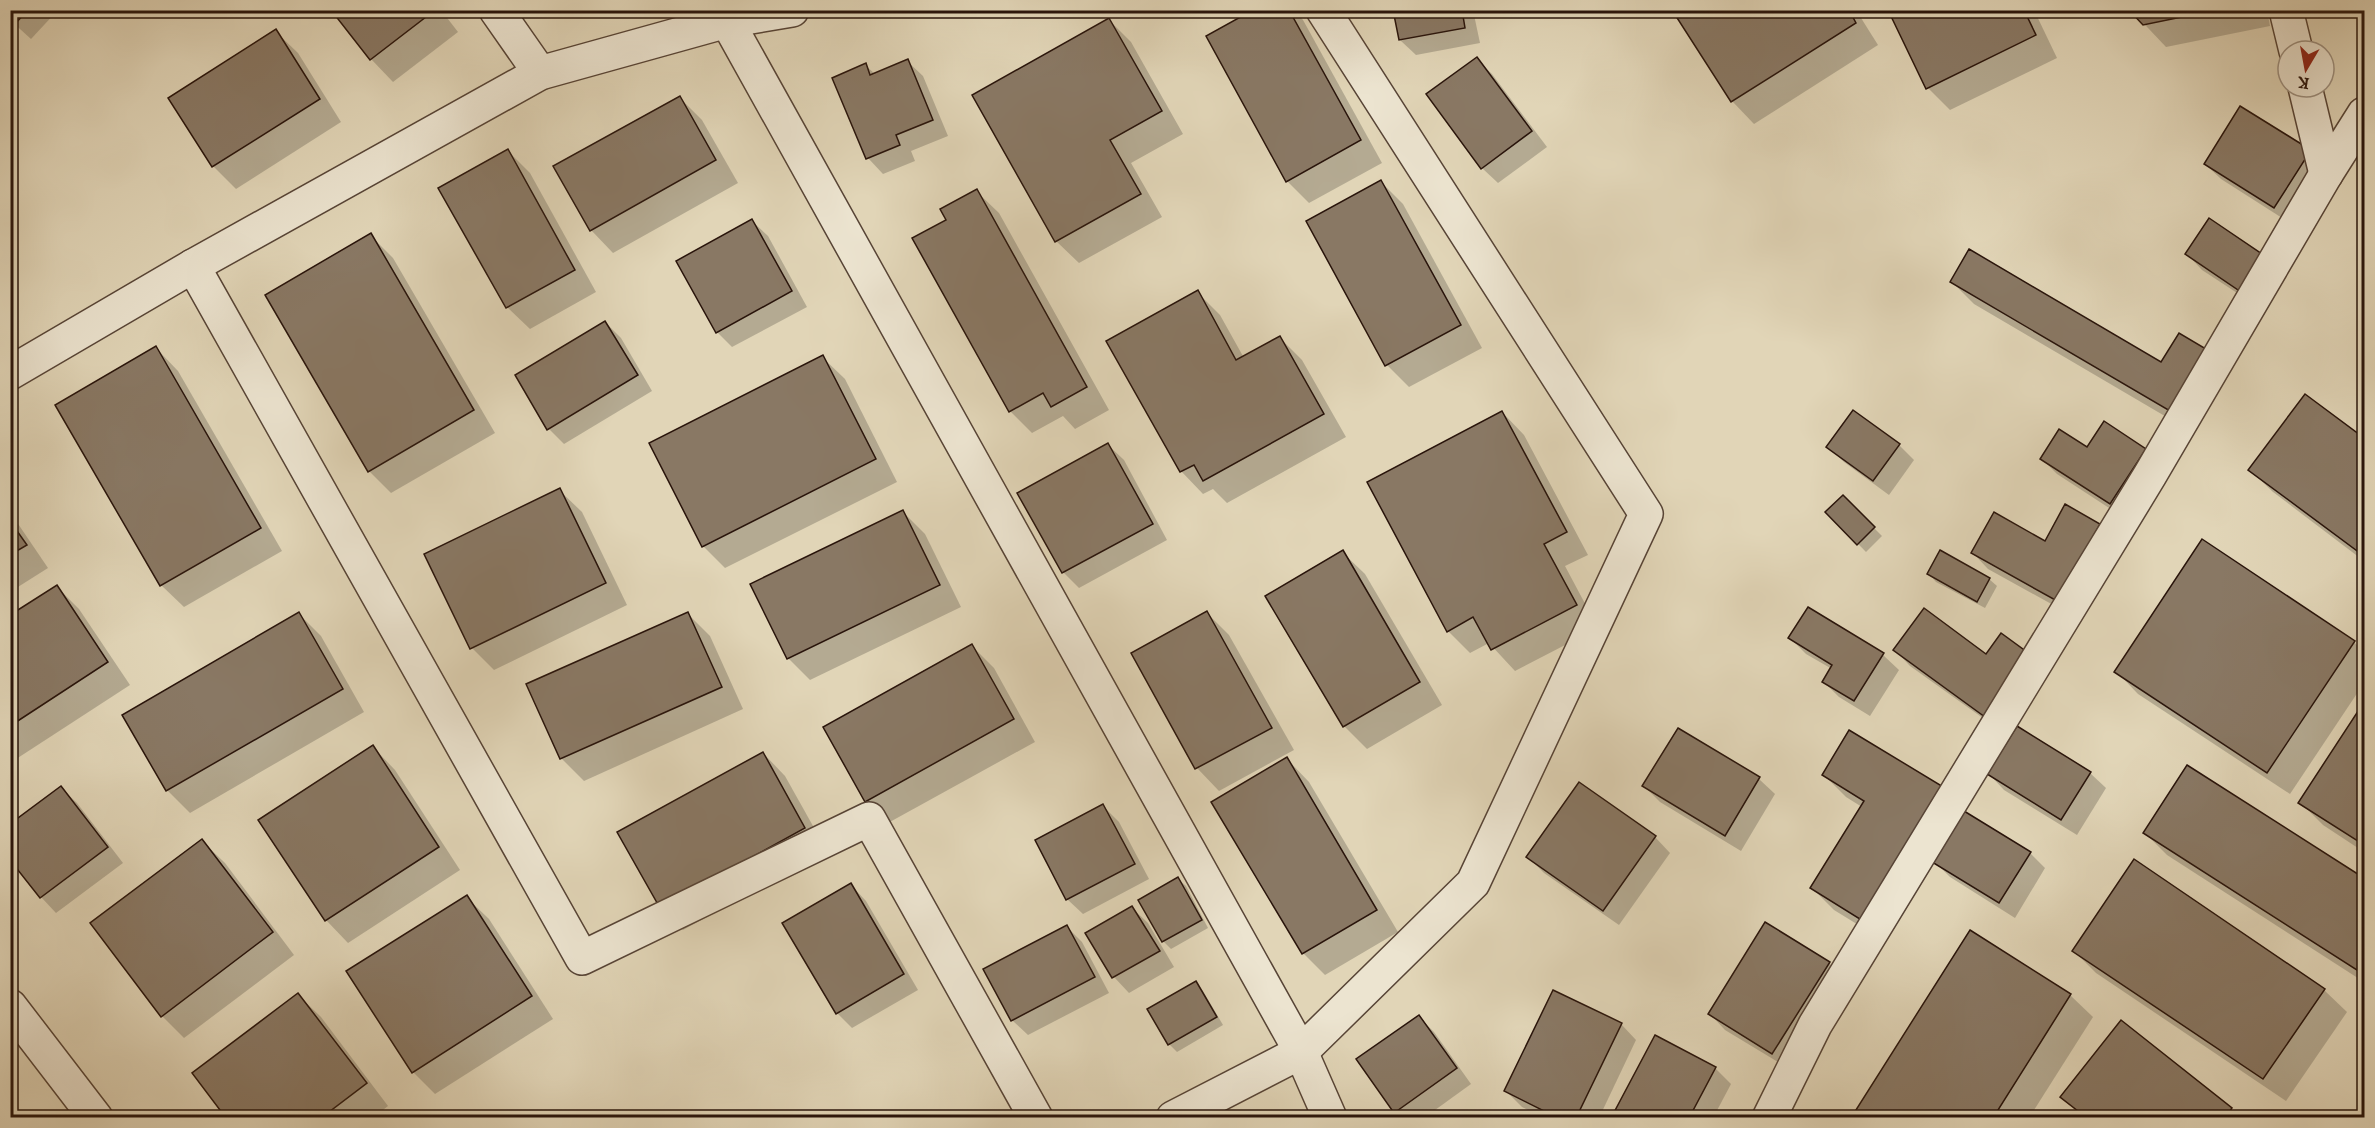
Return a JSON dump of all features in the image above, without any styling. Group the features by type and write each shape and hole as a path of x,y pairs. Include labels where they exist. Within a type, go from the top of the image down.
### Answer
{"street":[{"path":"496,10 540,73"},
{"path":"10,373 193,266 540,73 727,21 792,10"},
{"path":"1173,1118 1300,1052 1473,883 1646,514 1323,10"},
{"path":"2286,10 2293,39"},
{"path":"727,21 1300,1052 1330,1118"},
{"path":"2308,99 2326,174"},
{"path":"1769,1118 1815,1025 2150,475 2326,174 2364,114"},
{"path":"193,266 582,958 869,819 1036,1118"},
{"path":"10,1006 96,1118"}],"building":[{"path":"10,10 28,10 14,25 10,21"},
{"path":"331,10 435,10 370,60"},
{"path":"1253,10 1289,10 1361,140 1286,182 1206,36"},
{"path":"1393,10 1462,10 1465,28 1399,40"},
{"path":"1672,10 1849,10 1856,23 1731,102"},
{"path":"1888,10 2024,10 2036,35 1926,89"},
{"path":"2129,10 2216,10 2143,25"},
{"path":"1109,18 1162,111 1110,140 1141,194 1055,242 972,95"},
{"path":"276,29 320,99 212,167 168,98"},
{"path":"1477,57 1532,131 1481,169 1426,94"},
{"path":"908,59 933,120 896,135 900,145 866,159 832,78 866,63 870,75"},
{"path":"680,96 716,160 590,231 553,166"},
{"path":"2240,106 2311,150 2274,208 2204,164"},
{"path":"508,149 575,270 506,308 438,188"},
{"path":"1381,180 1461,325 1385,366 1306,221"},
{"path":"977,189 1087,387 1051,407 1043,393 1009,412 912,238 946,220 940,209"},
{"path":"2209,218 2268,258 2244,294 2185,254"},
{"path":"752,219 792,291 716,333 676,261"},
{"path":"371,233 474,410 368,472 265,295"},
{"path":"1969,249 2161,362 2179,333 2206,349 2170,411 1950,282"},
{"path":"1198,290 1236,360 1280,336 1324,414 1203,481 1194,465 1180,472 1106,341"},
{"path":"605,321 638,375 547,430 515,375"},
{"path":"156,346 261,528 160,586 55,405"},
{"path":"823,355 876,459 702,547 649,443"},
{"path":"2305,394 2364,438 2364,556 2248,470"},
{"path":"1853,410 1900,444 1873,481 1826,447"},
{"path":"1502,411 1567,532 1544,544 1577,605 1491,650 1473,617 1447,632 1367,482"},
{"path":"2104,421 2146,449 2110,504 2040,459 2059,429 2087,447"},
{"path":"1108,443 1153,524 1062,573 1017,493"},
{"path":"560,488 606,583 470,649 424,554"},
{"path":"1843,495 1875,527 1857,545 1825,512"},
{"path":"2065,504 2100,524 2057,601 1971,553 1994,512 2045,541"},
{"path":"903,510 940,585 787,659 750,584"},
{"path":"10,521 27,545 10,555"},
{"path":"2202,539 2355,641 2267,773 2114,672"},
{"path":"1343,550 1420,682 1343,727 1265,596"},
{"path":"1940,550 1990,578 1977,602 1927,574"},
{"path":"57,585 108,662 10,726 10,615"},
{"path":"1808,607 1884,653 1854,701 1822,682 1832,665 1788,638"},
{"path":"1924,608 1986,654 2001,633 2031,655 1985,717 1893,650"},
{"path":"1207,611 1272,728 1195,769 1131,653"},
{"path":"299,612 343,689 166,791 122,715"},
{"path":"688,612 722,687 560,759 526,684"},
{"path":"972,644 1014,719 865,802 823,727"},
{"path":"2364,702 2364,845 2298,803"},
{"path":"2017,726 2091,772 2061,820 1987,774"},
{"path":"1678,728 1760,777 1725,836 1642,786"},
{"path":"1849,730 1945,788 1863,921 1810,888 1864,801 1822,775"},
{"path":"373,745 439,847 325,921 258,820"},
{"path":"763,752 805,828 660,908 617,832"},
{"path":"1287,757 1377,910 1302,954 1211,802"},
{"path":"2187,765 2364,878 2364,966 2360,972 2143,833"},
{"path":"1579,782 1656,836 1603,911 1526,857"},
{"path":"61,786 108,847 40,898 10,860 10,824"},
{"path":"1103,804 1135,864 1066,900 1035,840"},
{"path":"1964,811 2031,852 1999,903 1932,862"},
{"path":"202,839 273,932 161,1017 90,923"},
{"path":"2134,859 2325,989 2263,1079 2072,951"},
{"path":"1178,877 1202,920 1162,942 1138,900"},
{"path":"851,883 904,974 836,1014 782,923"},
{"path":"467,895 532,996 412,1073 346,971"},
{"path":"1132,906 1160,951 1112,978 1085,933"},
{"path":"1765,922 1830,962 1772,1054 1708,1014"},
{"path":"1067,925 1095,977 1011,1021 983,969"},
{"path":"1970,930 2071,994 1993,1118 1861,1118 1854,1113"},
{"path":"1196,981 1217,1017 1168,1045 1147,1009"},
{"path":"1553,990 1622,1023 1576,1118 1558,1118 1504,1091"},
{"path":"298,993 367,1083 321,1118 226,1118 192,1073"},
{"path":"1419,1015 1457,1068 1394,1113 1356,1059"},
{"path":"2121,1020 2232,1108 2225,1118 2087,1118 2060,1097"},
{"path":"1655,1035 1716,1067 1689,1118 1611,1118"}]}
